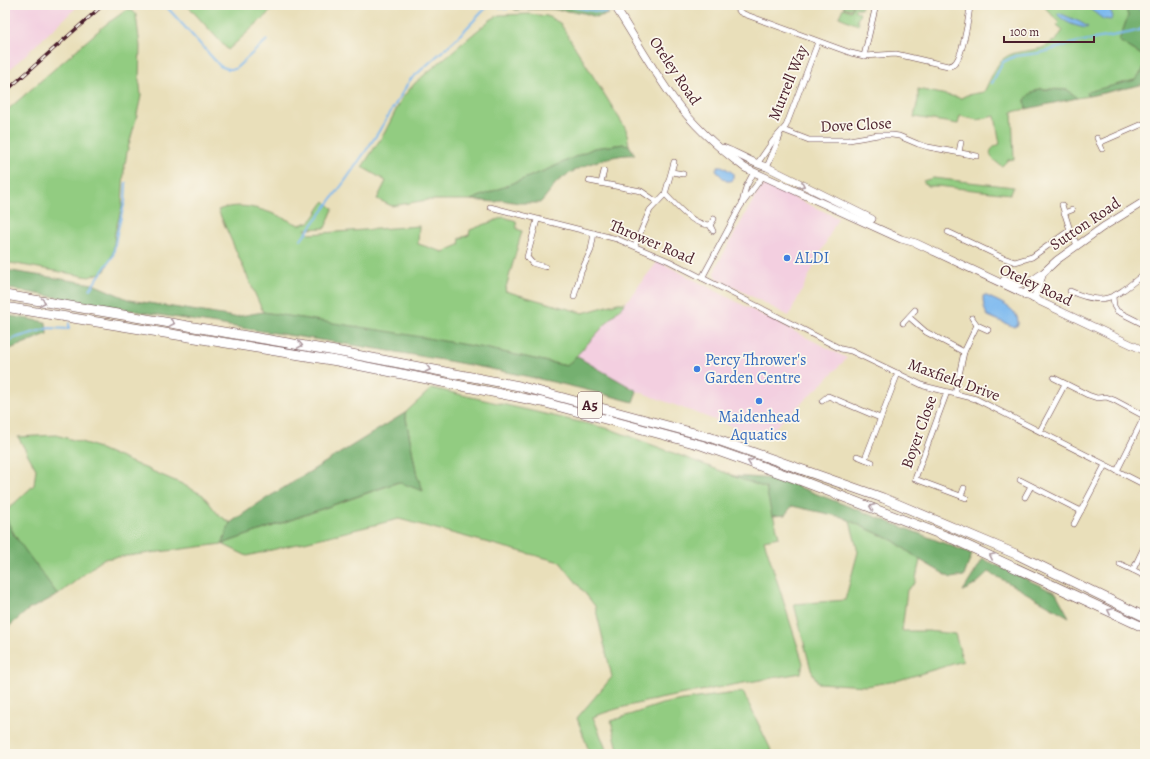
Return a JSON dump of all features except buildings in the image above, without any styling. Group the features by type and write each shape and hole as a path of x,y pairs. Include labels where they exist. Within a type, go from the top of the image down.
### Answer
{"highway":[{"name":"A5","path":"5,296 341,352 518,386 710,437 883,498 1018,555 1145,617"},
{"name":"A5","path":"5,307 337,361 542,402 701,446 794,478 953,538 1145,628"}],"main road":[{"name":"Oteley Road","path":"614,5 673,98 698,127 730,157 762,176 901,239 916,243"},
{"name":"Oteley Road","path":"720,147 767,167 903,235 916,243 1145,351"},
{"path":"754,172 757,164"},
{"path":"762,176 767,167"},
{"name":"Sutton Road","path":"1030,282 1077,245 1145,201"},
{"path":"970,269 986,273 1014,284 1030,282 1026,296"},
{"name":"Sutton Road","path":"1034,299 1043,273"}],"street":[{"path":"52,5 60,5"},
{"name":"Murrell Way","path":"736,5 740,12 744,14 851,53 864,56 896,54 944,66 952,65 959,57 966,32 970,5"},
{"path":"864,56 876,5"},
{"name":"Murrell Way","path":"757,164 788,124 818,42"},
{"path":"1102,149 1098,140 1145,123"},
{"name":"Murrell Way","path":"767,167 782,132"},
{"name":"Dove Close","path":"782,132 808,140 850,140 892,134 918,144 977,156"},
{"path":"959,152 961,142"},
{"path":"635,245 646,217 665,194 674,162"},
{"path":"601,183 604,171"},
{"path":"672,172 683,174"},
{"name":"Thrower Road","path":"741,206 746,187 754,172"},
{"name":"Thrower Road","path":"490,207 617,239 635,245 669,260 702,278 741,206 762,176"},
{"path":"589,181 641,191 657,202"},
{"path":"665,194 688,216 704,225 710,225"},
{"path":"1062,205 1070,230 1077,245"},
{"path":"1064,213 1072,210"},
{"path":"710,225 714,219"},
{"path":"537,220 527,257 532,263 545,267"},
{"path":"710,225 713,231"},
{"path":"954,235 958,229"},
{"path":"948,232 1001,258 1015,262 1032,257 1070,230"},
{"path":"574,297 580,272 591,250 594,233"},
{"path":"1070,291 1095,299 1113,297 1122,292 1145,272"},
{"name":"Maxfield Drive","path":"702,278 841,348 851,351 924,386 976,399 1145,485"},
{"path":"1113,297 1114,306 1117,311 1145,325"},
{"path":"903,323 915,310"},
{"path":"909,316 926,332 964,352"},
{"path":"972,318 977,325 988,330"},
{"path":"955,394 964,352 977,325"},
{"path":"864,459 898,373"},
{"path":"1054,378 1097,398 1106,397 1145,415 1117,471"},
{"path":"1040,431 1065,384"},
{"name":"Boyer Close","path":"947,392 915,479 964,497 964,488"},
{"path":"822,401 826,394 880,418"},
{"path":"1140,426 1145,429"},
{"path":"857,456 872,462"},
{"path":"1074,524 1105,465"},
{"path":"1020,480 1081,511"},
{"path":"1025,497 1031,486"},
{"path":"1133,570 1145,545"},
{"path":"1120,564 1145,576"}],"shaded area":[{"path":"5,5 79,5 6,73"},
{"path":"765,184 838,218 789,316 717,278 715,273 716,267 756,195"},
{"path":"658,261 847,358 823,383 767,435 752,434 637,391 576,356 625,303"}],"green space":[{"path":"187,5 271,5 274,8 228,50"},
{"path":"510,5 595,5 605,7 609,14 596,17 584,13 549,9 515,10"},
{"path":"844,5 862,5 861,9 856,8 854,10 860,13 857,21 859,22 858,25 839,17 843,8 851,11 853,6 851,9 843,7"},
{"path":"1043,5 1125,5 1128,16 1119,41 1145,57 1143,70 1135,80 1087,93 1089,96 1077,98 1068,90 1039,89 1025,100 1026,109 1012,112 1014,159 1008,160 1002,166 990,155 992,149 1000,144 995,116 977,120 960,116 958,124 914,117 918,100 918,89 961,98 967,95 984,92 995,69 1003,59 1015,53 1035,50 1048,45 1053,41 1055,42 1063,30 1057,25 1059,23"},
{"path":"1125,5 1133,5 1145,14 1145,57 1119,41 1128,16"},
{"path":"128,9 133,11 136,15 140,46 139,81 141,96 127,152 124,171 122,206 115,233 113,253 105,271 89,277 5,262 5,112 105,25"},
{"path":"529,14 547,16 560,23 626,129 629,145 624,144 594,148 551,168 471,200 427,200 392,206 377,199 386,181 362,167 385,132 402,98 416,82 490,20 499,15"},
{"path":"1145,57 1145,84 1089,96 1087,92 1135,80 1143,70"},
{"path":"1039,89 1068,90 1077,98 1026,109 1025,100 1030,94"},
{"path":"624,144 629,145 635,155 616,156 582,167 572,172 556,183 540,203 519,203 501,200 496,202 471,200 551,168 594,148"},
{"path":"933,178 1014,187 1010,194 927,186 923,181"},
{"path":"325,201 333,209 325,228 305,229 309,234 419,226 418,244 443,252 459,245 460,238 469,235 470,230 504,217 516,221 517,229 522,231 505,291 583,313 618,303 625,303 567,366 484,348 263,312 218,210 239,206 260,209 299,225 309,222"},
{"path":"5,270 93,284 130,300 234,317 263,312 484,348 567,366 576,356 637,391 633,402 527,376 420,356 154,314 5,288"},
{"path":"5,315 46,322 47,334 5,351"},
{"path":"432,388 610,429 766,488 779,537 764,540 803,663 801,673 646,702 593,717 608,754 590,754 577,718 612,677 595,606 560,562 399,519 247,556 222,544 399,482 423,490 417,476 405,413"},
{"path":"405,413 417,476 423,491 398,482 222,544 230,523 259,503"},
{"path":"56,435 91,445 180,483 203,495 217,513 230,523 222,544 103,559 58,595 27,554 7,520 5,512 34,485 36,469 18,437"},
{"path":"732,476 778,479 972,554 964,576 951,578 920,560 894,541 842,517 792,506 785,515 772,516 766,488"},
{"path":"5,516 14,535 58,595 28,610 5,630"},
{"path":"850,521 894,541 920,560 915,583 907,590 902,631 928,631 955,634 963,661 896,681 866,686 818,683 811,670 794,604 845,600 858,552"},
{"path":"983,559 1056,593 1069,617 989,572 975,585 963,591"},
{"path":"743,692 773,754 619,754 611,721 662,704"}],"water":[{"path":"1078,5 1106,5 1113,17 1111,20 1103,19 1090,9"},
{"path":"1059,13 1088,27 1086,28 1070,24 1057,14"},
{"path":"718,166 722,166 733,173 733,178 731,181 726,181 717,172 716,170"},
{"path":"985,295 1002,303 1012,310 1018,319 1018,325 1014,327 988,316 984,304 983,296"}],"waterway":[{"path":"165,5 220,66 228,69 235,69 267,40"},
{"path":"520,8 532,5"},
{"path":"562,5 607,13"},
{"path":"1135,5 1145,12"},
{"path":"301,240 376,136 410,80 455,40 488,6 493,6"},
{"path":"498,7 507,9"},
{"path":"992,83 1003,62 1015,56 1040,53 1078,42 1128,33 1140,30 1145,25"},
{"path":"90,289 113,256 125,201 126,183"},
{"path":"5,343 15,338 49,328 69,329 69,323"}],"railway":[{"path":"5,92 103,5"}],"place":[{"name":"ALDI","path":"787,258"},
{"name":"Percy Thrower's Garden Centre","path":"697,369"},
{"name":"Maidenhead Aquatics","path":"759,401"}]}
